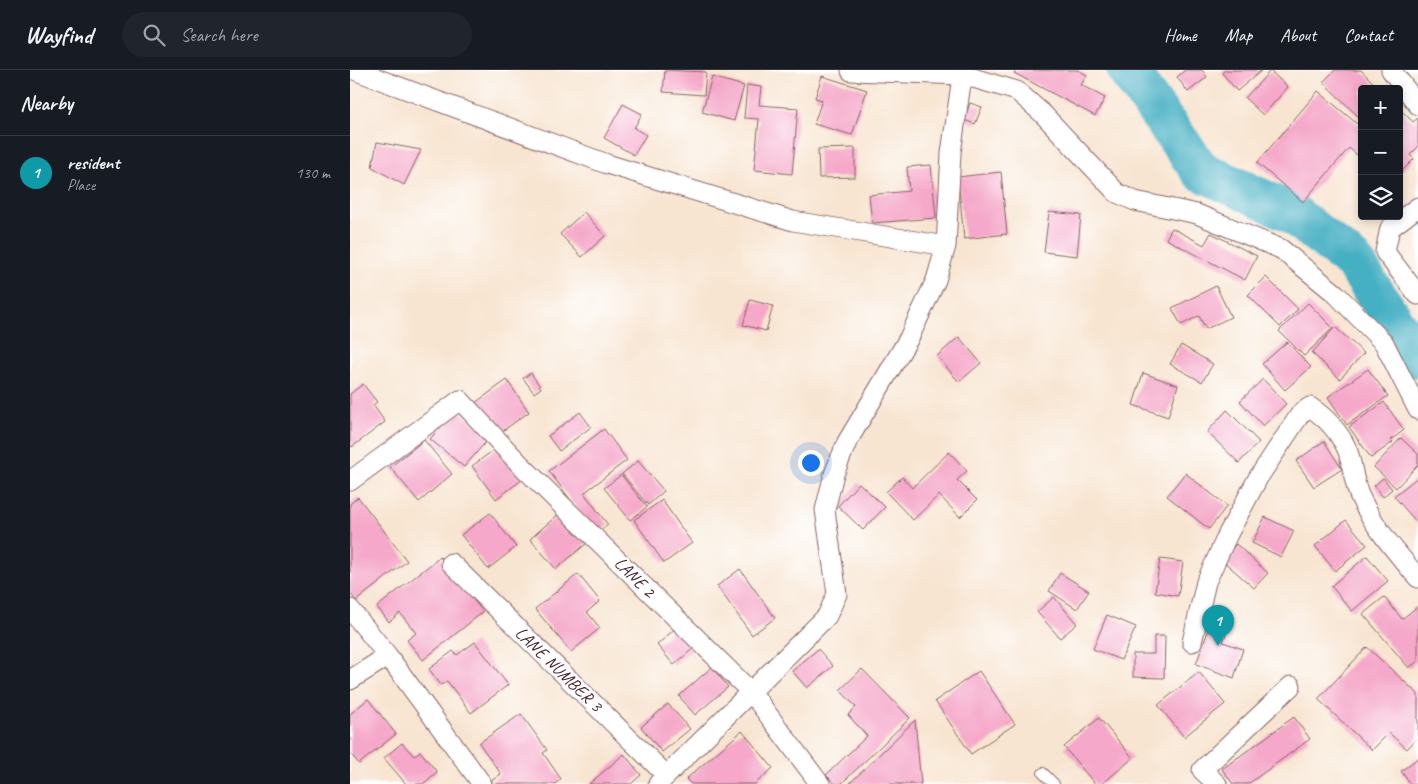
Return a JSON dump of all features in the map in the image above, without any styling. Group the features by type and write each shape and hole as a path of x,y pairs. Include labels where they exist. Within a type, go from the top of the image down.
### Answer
{"street":[{"path":"354,70 402,78 607,164 793,221 946,246"},
{"path":"1391,70 1418,105"},
{"path":"851,71 963,72 1017,91 1118,193 1135,201 1197,214 1280,249 1336,294 1384,343 1418,410"},
{"path":"662,779 827,616 837,594 825,510 834,474 847,442 909,338 936,280 946,246 951,153 963,72"},
{"path":"1418,207 1390,228 1385,252 1418,295"},
{"name":"LANE 2","path":"350,481 460,400 518,462 752,692 820,784"},
{"path":"1192,642 1206,582 1228,534 1258,478 1302,413 1310,407 1322,414 1347,449 1360,496 1375,524 1418,578"},
{"name":"LANE NUMBER 3","path":"451,563 662,779"},
{"path":"350,609 388,656 482,784"},
{"path":"350,680 388,656"},
{"path":"1217,784 1202,770 1291,686"}],"lane":[{"path":"1043,773 1054,784"}],"building":[{"path":"665,70 706,72 704,95 663,92"},
{"path":"1016,70 1078,70 1087,75 1081,85 1105,98 1095,116 1014,73"},
{"path":"1185,70 1202,70 1207,77 1188,92 1177,77"},
{"path":"1225,70 1262,70 1237,91 1222,73"},
{"path":"1335,70 1361,70 1375,85 1358,85 1358,116 1323,82"},
{"path":"1270,71 1288,87 1263,115 1245,98"},
{"path":"822,76 867,90 852,135 814,124 822,100 815,98"},
{"path":"712,77 744,86 734,121 702,112"},
{"path":"747,85 761,87 759,105 798,108 792,174 754,170 759,119 744,118"},
{"path":"1318,91 1358,125 1358,156 1349,148 1303,202 1257,163"},
{"path":"970,103 982,107 975,124 964,120"},
{"path":"623,104 642,114 634,128 646,135 634,155 604,138"},
{"path":"1403,112 1413,122 1418,118 1418,147 1410,155 1414,159 1403,170"},
{"path":"377,142 421,150 404,185 372,167"},
{"path":"855,148 855,177 819,178 818,149"},
{"path":"931,165 936,218 872,223 869,195 909,191 907,167"},
{"path":"1001,172 1007,234 964,239 958,177"},
{"path":"584,212 605,236 582,257 560,234"},
{"path":"1049,212 1081,215 1077,256 1044,252"},
{"path":"1172,228 1204,245 1211,233 1257,256 1245,280 1166,239"},
{"path":"1266,277 1298,309 1280,327 1248,295"},
{"path":"1216,286 1231,317 1206,329 1199,316 1181,325 1172,308"},
{"path":"750,300 773,306 766,331 743,325"},
{"path":"1308,303 1333,328 1304,356 1279,331"},
{"path":"1335,327 1364,353 1340,379 1312,353"},
{"path":"959,337 981,363 959,382 937,356"},
{"path":"1287,342 1311,367 1285,390 1262,364"},
{"path":"1181,345 1213,364 1202,382 1170,364"},
{"path":"1368,369 1388,396 1347,425 1328,397"},
{"path":"531,373 541,388 534,393 523,378"},
{"path":"1143,373 1178,385 1168,417 1133,405"},
{"path":"1263,379 1286,404 1263,426 1240,401"},
{"path":"507,380 529,412 497,435 475,403"},
{"path":"363,384 377,402 373,405 385,422 352,447 350,444 350,394"},
{"path":"1384,402 1404,430 1391,440 1393,442 1371,458 1349,427"},
{"path":"456,409 490,437 464,467 430,439"},
{"path":"1227,410 1259,442 1239,463 1207,432"},
{"path":"580,412 591,427 559,451 548,436"},
{"path":"604,429 627,460 584,493 608,525 596,534 549,471"},
{"path":"1401,438 1418,454 1418,465 1396,488 1374,467"},
{"path":"424,440 452,474 419,502 390,467"},
{"path":"1324,441 1342,469 1314,487 1296,461"},
{"path":"499,446 523,479 496,499 472,466"},
{"path":"949,452 967,471 957,480 977,500 960,517 939,495 913,520 886,492 902,477 912,488"},
{"path":"638,461 664,491 648,505 622,474"},
{"path":"1185,473 1227,506 1209,529 1167,496"},
{"path":"621,475 647,507 630,520 604,488"},
{"path":"1418,477 1418,524 1394,496"},
{"path":"1383,478 1392,489 1383,497 1374,486"},
{"path":"859,483 885,507 863,530 838,506"},
{"path":"358,497 407,561 356,601 350,593 350,504"},
{"path":"662,500 692,543 664,563 634,520"},
{"path":"561,512 587,543 556,569 530,539"},
{"path":"490,513 516,547 488,569 461,535"},
{"path":"1265,517 1294,531 1281,557 1252,543"},
{"path":"1346,520 1367,545 1335,571 1315,546"},
{"path":"1236,544 1268,573 1254,588 1222,560"},
{"path":"1367,556 1388,581 1352,611 1331,586"},
{"path":"440,557 483,612 423,660 407,640 416,633 400,613 389,622 377,607"},
{"path":"1160,559 1183,562 1178,596 1155,592"},
{"path":"740,569 775,618 752,635 717,586"},
{"path":"1060,573 1089,591 1077,609 1049,591"},
{"path":"578,574 600,601 587,612 600,628 571,652 535,609"},
{"path":"1054,597 1077,624 1060,638 1037,612"},
{"path":"1384,597 1402,619 1418,606 1418,661 1409,668 1363,614"},
{"path":"1107,615 1136,627 1121,660 1093,649"},
{"path":"1214,615 1231,621 1223,642 1243,649 1234,678 1196,664"},
{"path":"679,625 697,645 674,665 657,645"},
{"path":"1154,636 1165,636 1164,678 1133,677 1133,654 1154,654"},
{"path":"475,642 508,685 471,713 447,681 441,685 429,669 453,651 457,655"},
{"path":"1367,647 1418,694 1418,737 1407,749 1389,733 1372,750 1318,699"},
{"path":"818,649 833,666 807,688 792,671"},
{"path":"712,667 728,687 695,715 679,696"},
{"path":"862,669 910,718 841,784 835,784 826,775 867,736 848,715 856,707 840,690"},
{"path":"979,671 1015,724 971,754 935,701"},
{"path":"1199,672 1225,704 1184,737 1158,705"},
{"path":"368,699 396,734 359,764 350,753 350,714"},
{"path":"668,704 690,729 662,752 641,727"},
{"path":"521,714 547,750 543,753 561,779 555,784 487,784 501,774 479,743"},
{"path":"1294,717 1310,739 1248,784 1233,784 1222,769"},
{"path":"1099,718 1133,758 1102,784 1095,784 1064,747"},
{"path":"915,720 921,784 849,784"},
{"path":"742,731 773,768 755,784 691,784 686,779"},
{"path":"402,743 414,756 420,751 437,772 423,784 406,784 384,758"},
{"path":"624,754 641,775 631,784 589,784"},
{"path":"1418,758 1418,784 1410,784 1401,771"}],"waterway":[{"path":"1127,70 1201,171 1290,212 1354,262 1418,358"}],"place":[{"name":"resident","path":"1218,646"}]}
